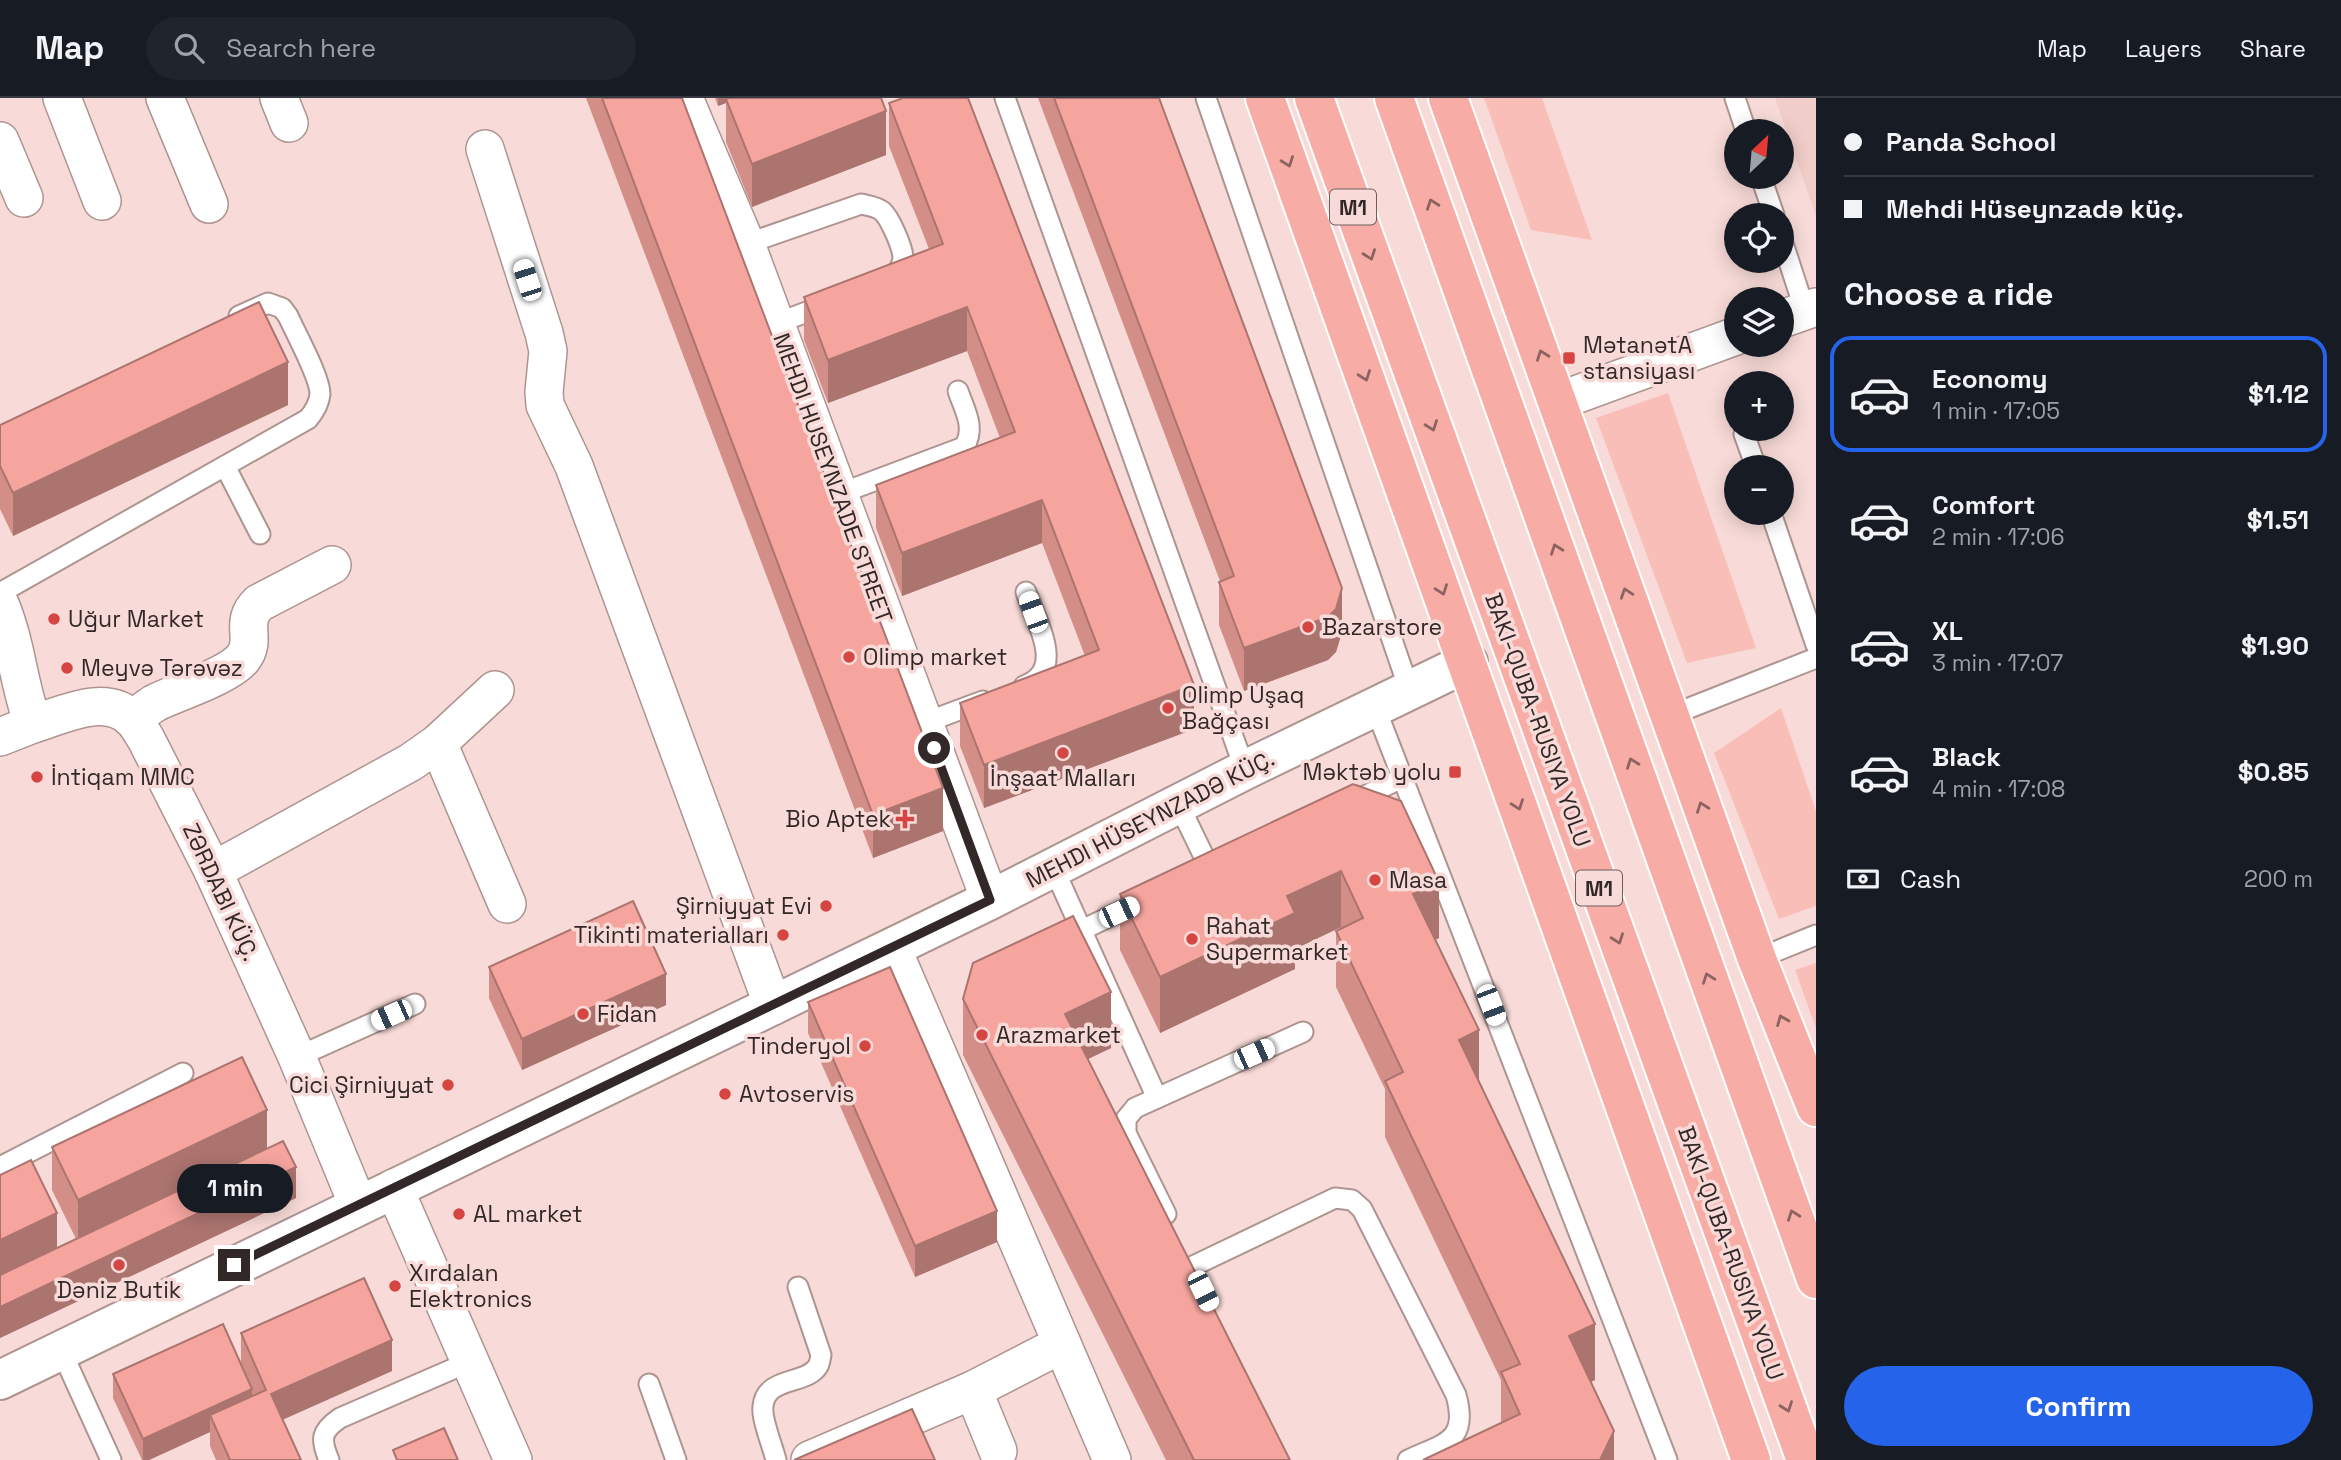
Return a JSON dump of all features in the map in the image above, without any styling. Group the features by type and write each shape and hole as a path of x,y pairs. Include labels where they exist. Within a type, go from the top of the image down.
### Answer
{"highway":[{"path":"1265,98 1751,1460"},
{"name":"M1","path":"1314,98 1806,1460"},
{"path":"1394,98 1816,1279"},
{"path":"1448,98 1559,401 1757,959 1812,1085"}],"street":[{"path":"62,98 102,201"},
{"path":"164,98 208,204"},
{"name":"MEHDI HUSEYNZADЕ STREET","path":"684,98 746,244 990,900"},
{"path":"0,141 24,198"},
{"path":"485,149 544,333 548,351 545,405 574,466 773,1006"},
{"path":"1559,401 1724,340"},
{"path":"0,604 11,630 22,691 16,731 93,706 114,708 132,719 153,704 232,668 247,652 250,640 248,620 251,611 259,603 332,565"},
{"name":"MEHDI HÜSEYNZADƏ KÜÇ.","path":"0,1380 1054,869 1245,771 1468,662"},
{"path":"213,871 411,762 438,743 495,690"},
{"name":"ZƏRDABI KÜÇ.","path":"132,719 146,739 213,871 297,1058 358,1205"},
{"path":"438,743 507,904"},
{"path":"891,948 1112,1460"},
{"path":"394,1188 513,1460"},
{"path":"810,1460 973,1390 1062,1344"},
{"path":"973,1390 998,1451"}],"lane":[{"path":"1005,98 1245,771"},
{"path":"1206,98 1409,690"},
{"path":"1735,98 1742,119"},
{"path":"746,244 861,204 873,206 883,212 890,221 903,257 894,277 871,288"},
{"path":"1791,273 1801,312"},
{"path":"775,324 847,296"},
{"path":"0,593 308,419 316,410 320,394 318,382 282,308 268,303 219,326"},
{"path":"839,494 964,447 970,438 971,428 958,391"},
{"path":"225,466 260,534"},
{"path":"1775,525 1816,645"},
{"path":"925,723 1035,682 1042,674 1047,663 1047,651 1026,592"},
{"path":"1669,716 1816,658"},
{"path":"1375,707 1667,1460"},
{"path":"1329,813 1402,778"},
{"path":"1179,805 1216,866 1188,880"},
{"path":"1054,869 1157,1098"},
{"path":"1082,930 1165,891"},
{"path":"1757,959 1816,935"},
{"path":"297,1058 415,1004"},
{"path":"1174,1230 1126,1133 1126,1119 1135,1108 1303,1032"},
{"path":"0,1167 183,1073"},
{"path":"1191,1267 1335,1198 1352,1200 1362,1209 1456,1395 1461,1411 1460,1427 1451,1439 1408,1460"},
{"path":"776,1460 762,1408 766,1395 782,1383 810,1373 818,1367 821,1355 798,1287"},
{"path":"61,1350 111,1460"},
{"path":"329,1460 323,1446 323,1437 330,1425 340,1418 469,1362"},
{"path":"649,1384 676,1460"}],"shaded area":[{"path":"1484,98 1542,98 1592,240 1531,230"},
{"path":"1775,98 1816,98 1816,216 1794,153 1794,119 1782,119"},
{"path":"1668,393 1756,648 1687,663 1596,418"},
{"path":"1781,708 1816,811 1816,906 1779,919 1714,753"},
{"path":"1816,963 1816,1028 1795,970"}],"building":[{"path":"602,98 682,98 943,788 873,815"},
{"path":"881,98 886,111 752,164 726,99"},
{"path":"903,98 968,98 1194,685 984,765 960,703 1099,650 1042,500 902,553 876,485 1015,432 967,307 828,360 804,297 943,244 889,103"},
{"path":"1054,98 1159,98 1342,588 1336,609 1328,617 1244,648 1219,582 1234,576"},
{"path":"259,302 288,362 13,493 0,466 0,425"},
{"path":"1353,784 1401,801 1439,882 1413,894 1479,1030 1459,1040 1595,1324 1569,1336 1614,1431 1600,1460 1423,1460 1520,1414 1501,1372 1520,1364 1385,1081 1403,1072 1336,931 1363,918 1341,871 1287,896 1295,913 1160,977 1120,894"},
{"path":"633,901 666,974 522,1039 489,967"},
{"path":"1073,916 1111,992 1065,1014 1290,1460 1194,1460 963,999 973,963"},
{"path":"890,967 997,1211 915,1246 808,1002"},
{"path":"242,1057 267,1110 78,1200 52,1147"},
{"path":"283,1141 296,1167 0,1307 0,1275"},
{"path":"31,1160 57,1213 0,1240 0,1175"},
{"path":"364,1278 392,1340 271,1394 301,1460 230,1460 210,1415 266,1390 241,1333"},
{"path":"223,1324 252,1389 143,1439 113,1374"},
{"path":"912,1409 935,1460 794,1460"},
{"path":"444,1428 458,1460 397,1460 393,1450"}],"place":[{"name":"MətanətA stansiyası","path":"1569,358"},
{"name":"Uğur Market","path":"54,619"},
{"name":"Bazarstore","path":"1308,627"},
{"name":"Olimp market","path":"849,657"},
{"name":"Meyvə Tərəvəz","path":"67,668"},
{"name":"Olimp Uşaq Bağçası","path":"1168,708"},
{"name":"İnşaat Malları","path":"1063,753"},
{"name":"Məktəb yolu","path":"1455,772"},
{"name":"İntiqam MMC","path":"37,777"},
{"name":"Bio Aptek","path":"905,819"},
{"name":"Masa","path":"1375,880"},
{"name":"Şirniyyat Evi","path":"826,906"},
{"name":"Tikinti materialları","path":"783,935"},
{"name":"Rahat Supermarket","path":"1192,939"},
{"name":"Fidan","path":"583,1014"},
{"name":"Arazmarket","path":"982,1035"},
{"name":"Tinderyol","path":"865,1046"},
{"name":"Cici Şirniyyat","path":"448,1085"},
{"name":"Avtoservis","path":"725,1094"},
{"name":"AL market","path":"459,1214"},
{"name":"Dəniz Butik","path":"119,1265"},
{"name":"Xırdalan Elektronics","path":"395,1286"}],"route":[{"path":"234,1265 990,900 934,748"}]}
